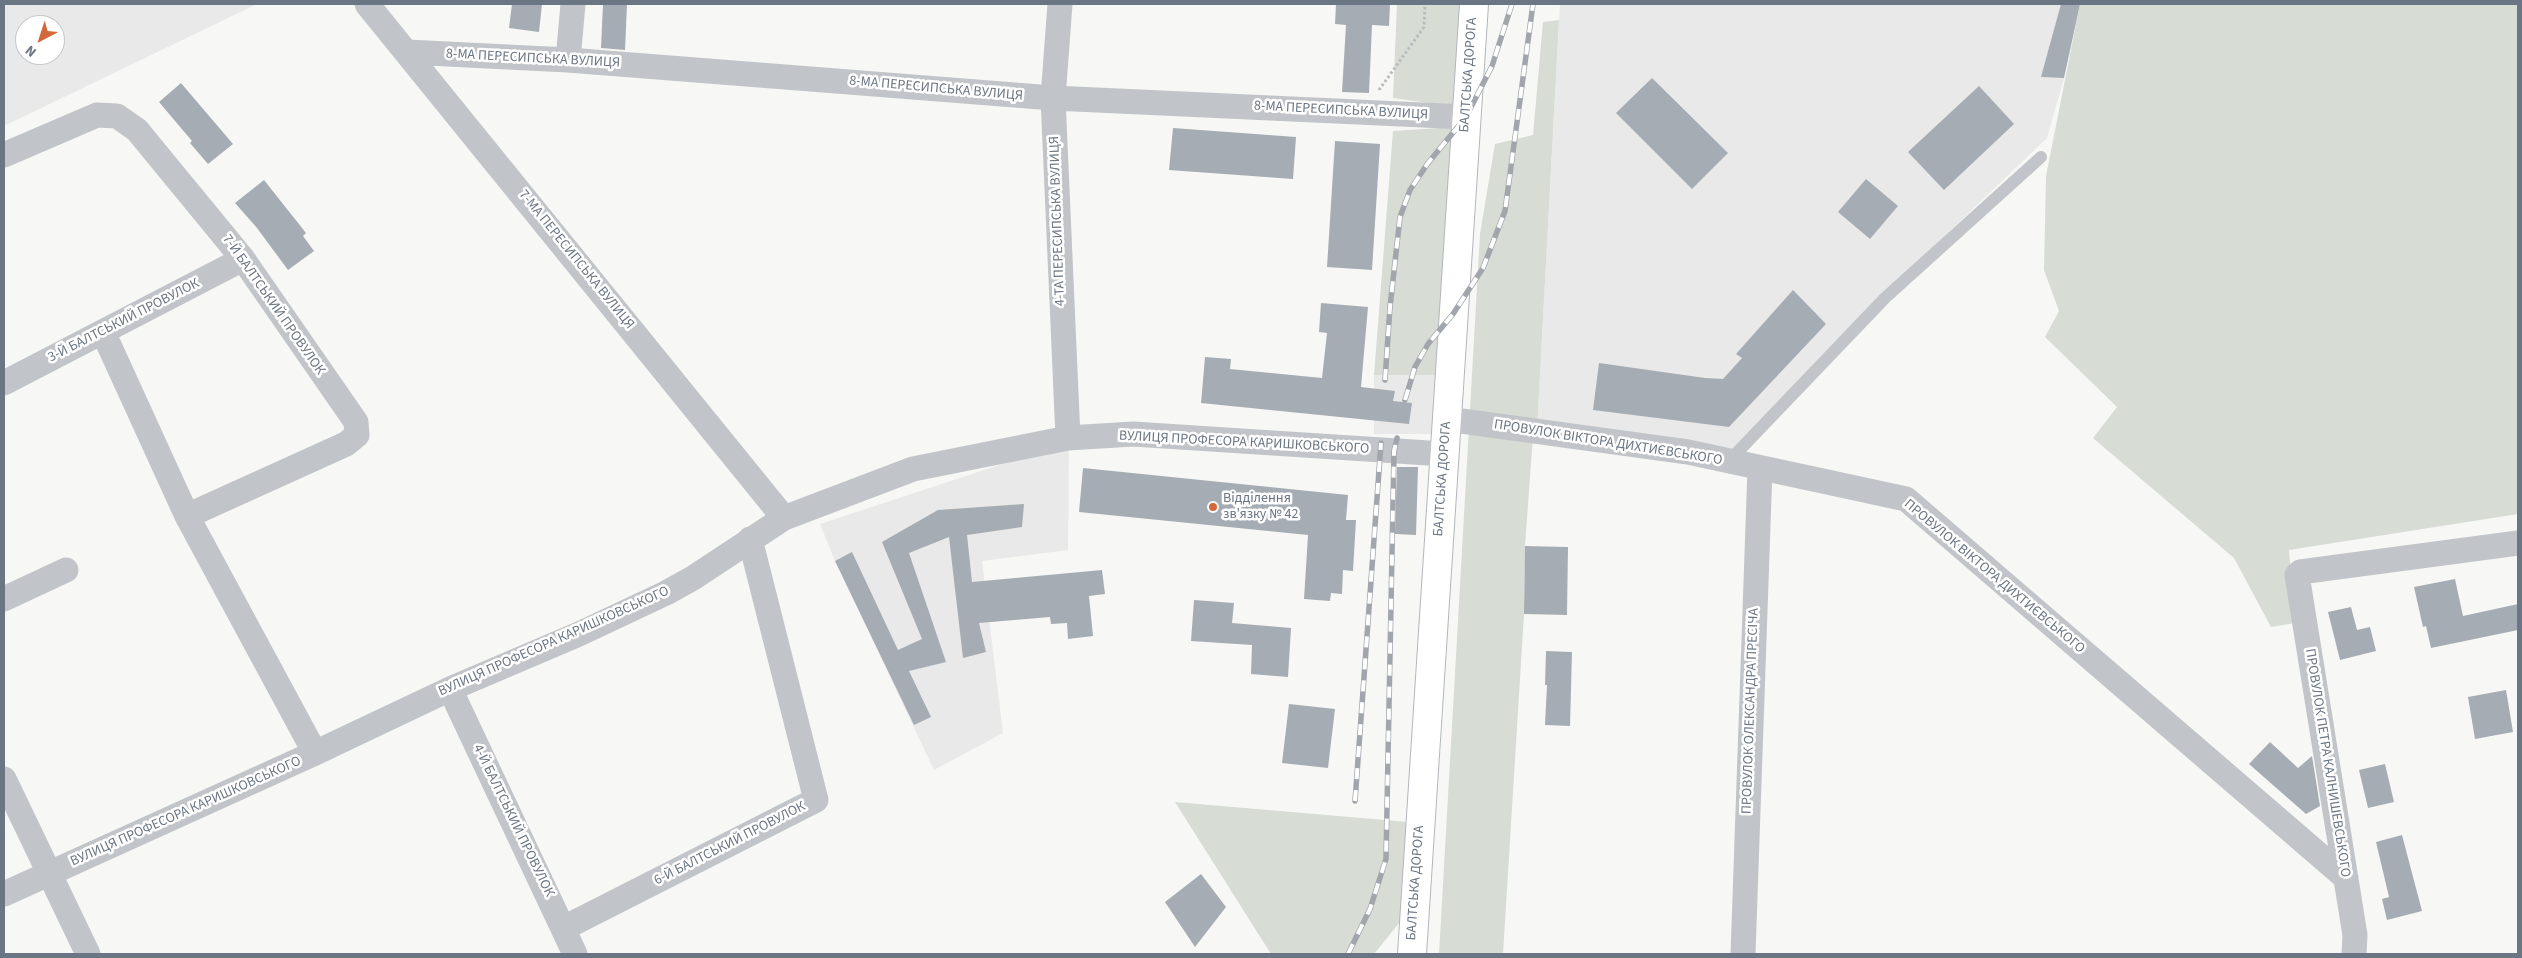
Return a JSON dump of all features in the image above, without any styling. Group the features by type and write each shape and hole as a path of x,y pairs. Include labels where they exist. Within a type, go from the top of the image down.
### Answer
{"main road":[{"name":"БАЛТСЬКА ДОРОГА","path":"1412,954 1474,4"}],"street":[{"name":"7-МА ПЕРЕСИПСЬКА ВУЛИЦЯ","path":"367,4 784,518"},
{"path":"568,60 573,4"},
{"name":"4-ТА ПЕРЕСИПСЬКА ВУЛИЦЯ","path":"1060,4 1053,98 1068,438"},
{"name":"8-МА ПЕРЕСИПСЬКА ВУЛИЦЯ","path":"407,52 568,60 1053,98 1466,117"},
{"name":"7-Й БАЛТСЬКИЙ ПРОВУЛОК","path":"4,155 97,115 117,116 137,130 244,259 356,422 357,435 346,444 187,516"},
{"name":"3-Й БАЛТСЬКИЙ ПРОВУЛОК","path":"4,383 244,259"},
{"path":"103,332 187,516 316,754"},
{"name":"ПРОВУЛОК ВІКТОРА ДИХТИЄВСЬКОГО","path":"1447,419 1688,452 1906,499 2346,878"},
{"name":"ВУЛИЦЯ ПРОФЕСОРА КАРИШКОВСЬКОГО","path":"4,894 316,754 450,689 579,634 666,593 694,578 784,518 913,469 1068,438 1133,434 1444,454"},
{"name":"ПРОВУЛОК ОЛЕКСАНДРА ПРЕСІЧА","path":"1742,954 1760,468"},
{"name":"6-Й БАЛТСЬКИЙ ПРОВУЛОК","path":"564,928 816,800 750,539"},
{"name":"ПРОВУЛОК ПЕТРА КАЛНИШЕВСЬКОГО","path":"2354,954 2355,936 2296,580 2300,572 2518,543"},
{"path":"4,599 66,570"},
{"name":"4-Й БАЛТСЬКИЙ ПРОВУЛОК","path":"450,689 564,928 571,953"},
{"path":"4,778 88,954"}],"lane":[{"path":"1729,461 1886,298 2040,157"}],"path":[{"path":"1376,113 1378,91 1424,27 1425,4"}],"shaded area":[{"path":"4,4 257,4 4,126"},
{"path":"1397,4 1461,4 1456,107 1393,98"},
{"path":"1560,4 2080,4 2064,78 2047,138 1884,294 1728,457 1537,430"},
{"path":"2080,4 2518,4 2518,514 2289,550 2295,623 2271,627 2234,558 2093,438 2117,407 2045,337 2059,311 2044,270 2046,176"},
{"path":"1559,20 1537,430 1533,436 1525,546 1524,614 1503,954 1439,954 1480,234 1495,144 1533,135 1543,22"},
{"path":"1453,127 1436,375 1374,375 1393,131"},
{"path":"1374,375 1436,375 1436,434 1374,434"},
{"path":"1069,442 1068,550 982,561 1003,733 934,770 835,561 820,524"},
{"path":"1175,802 1408,822 1404,917 1374,954 1271,954"}],"building":[{"path":"512,4 542,4 539,32 509,28"},
{"path":"603,4 627,4 625,50 601,48"},
{"path":"1336,4 1390,4 1389,26 1372,25 1369,93 1342,92 1346,25 1335,24"},
{"path":"2061,4 2080,4 2064,78 2041,77"},
{"path":"1652,78 1728,153 1692,189 1616,113"},
{"path":"181,83 233,144 208,164 190,143 192,141 159,102"},
{"path":"1979,86 2014,124 1944,190 1908,152"},
{"path":"1173,128 1296,137 1293,179 1169,170"},
{"path":"1335,141 1380,144 1372,270 1327,267"},
{"path":"1866,179 1898,206 1870,239 1838,212"},
{"path":"264,180 306,233 303,236 314,251 288,270 257,228 235,203"},
{"path":"1793,290 1826,324 1729,427 1593,410 1599,363 1723,379 1742,358 1736,354"},
{"path":"1321,303 1368,307 1361,387 1395,391 1393,401 1412,403 1409,424 1201,403 1205,357 1231,359 1230,369 1322,378 1327,333 1319,332"},
{"path":"1397,467 1418,467 1416,535 1395,534"},
{"path":"1083,468 1348,495 1346,520 1356,520 1353,571 1343,570 1342,594 1331,593 1330,601 1304,599 1308,535 1079,512"},
{"path":"1024,504 1022,527 967,535 972,582 1102,570 1105,594 1089,596 1093,636 1068,639 1067,623 1051,624 1050,617 979,623 986,652 963,658 949,537 909,553 946,662 909,671 931,717 914,725 835,561 852,552 898,650 922,639 882,542 938,510"},
{"path":"1525,546 1568,547 1567,615 1524,614"},
{"path":"2455,579 2463,616 2518,604 2518,630 2431,648 2426,626 2423,627 2414,587"},
{"path":"1194,600 1234,603 1232,623 1291,628 1288,677 1251,674 1252,645 1191,641"},
{"path":"2351,607 2357,630 2370,627 2376,651 2340,660 2328,612"},
{"path":"1546,651 1572,652 1570,726 1545,725"},
{"path":"2506,690 2513,732 2475,739 2468,697"},
{"path":"1289,704 1335,709 1328,768 1282,763"},
{"path":"2270,742 2298,768 2312,756 2320,806 2306,814 2249,764"},
{"path":"2385,764 2394,802 2368,808 2359,770"},
{"path":"2402,835 2422,911 2387,920 2382,899 2389,897 2376,842"},
{"path":"1201,874 1226,907 1195,947 1165,902"}],"railway":[{"path":"1385,380 1390,307 1400,217 1410,190 1428,163 1466,117 1492,66 1512,4"},
{"path":"1405,400 1415,367 1428,344 1453,314 1483,268 1505,211 1533,4"},
{"path":"1348,954 1370,909 1386,859 1394,451 1397,438"},
{"path":"1355,801 1381,443"}],"place":[{"name":"Відділення зв'язку № 42","path":"1213,507"}]}
